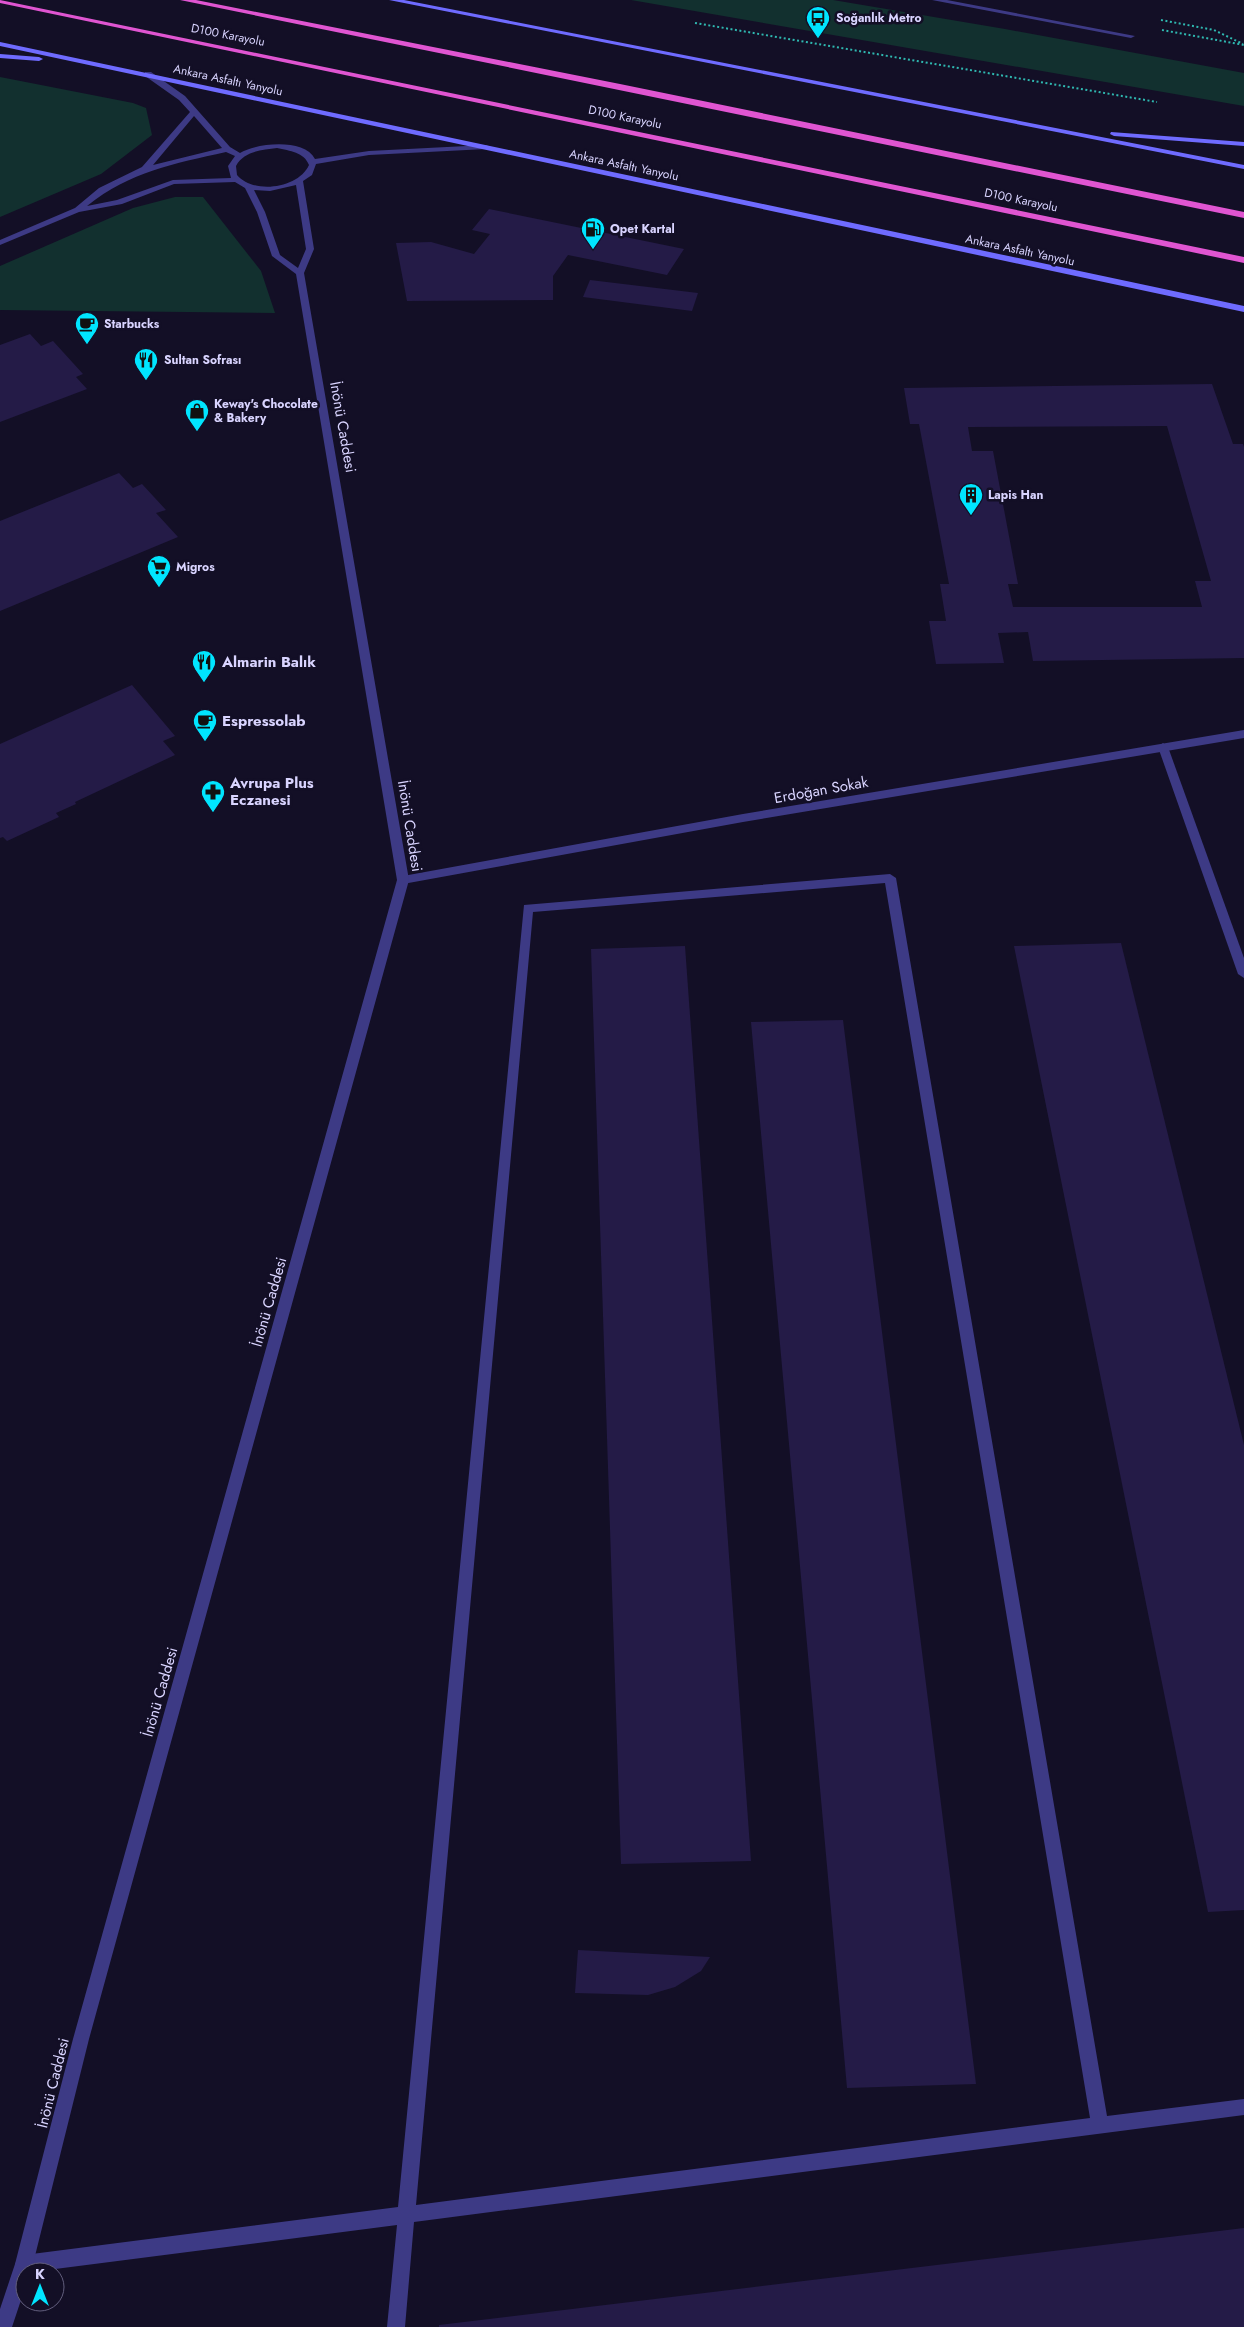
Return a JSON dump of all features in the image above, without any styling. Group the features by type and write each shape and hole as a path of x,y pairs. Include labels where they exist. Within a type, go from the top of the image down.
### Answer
{"highway":[{"name":"D100 Karayolu","path":"184,0 620,86 1244,215"},
{"name":"D100 Karayolu","path":"0,1 1244,260"}],"main road":[{"path":"393,0 1244,167"},
{"name":"Ankara Asfaltı Yanyolu","path":"0,44 1244,309"},
{"path":"0,56 97,64"},
{"path":"1044,128 1244,144"}],"street":[{"path":"936,0 1131,36"},
{"path":"970,6 976,0"},
{"path":"148,74 173,91 227,149 240,156"},
{"path":"145,169 193,112"},
{"path":"0,243 77,210 119,202 173,182 236,180 249,187 276,189 300,182 313,169 313,162 301,151 277,146 263,147 240,156 233,162 231,169 236,180"},
{"path":"313,162 369,153 486,147"},
{"path":"77,210 102,190 145,169 227,149"},
{"path":"249,187 261,212 276,256 300,273 310,248 300,182"},
{"name":"İnönü Caddesi","path":"25,2262 86,2020 403,880 300,273"},
{"name":"Erdoğan Sokak","path":"403,880 743,818 1244,734"},
{"path":"1163,747 1244,974"},
{"path":"396,2327 528,908 890,878 1100,2125"},
{"path":"40,2262 1244,2107"},
{"name":"İnönü Caddesi","path":"3,2327 15,2291"}],"path":[{"path":"1159,19 1214,30 1244,45"},
{"path":"687,22 1166,104"},
{"path":"1202,38 1244,45"}],"green space":[{"path":"631,0 833,0 1005,29 1244,73 1244,106"},
{"path":"0,77 133,103 146,108 152,135 101,174 0,217"},
{"path":"175,197 203,197 261,271 275,313 0,310 0,266 133,208"}],"building":[{"path":"489,209 684,249 667,275 568,255 553,276 553,300 407,301 396,243 431,242 474,254 490,234 472,230"},
{"path":"590,280 698,293 692,311 583,297"},
{"path":"30,334 41,346 53,341 83,374 76,377 87,389 0,422 0,345"},
{"name":"Lapis Han","path":"1212,384 1233,444 1243,444 1244,447 1244,658 1033,661 1028,632 998,633 1004,663 936,664 929,621 946,621 940,584 949,584 919,424 910,424 904,388","holes":["1167,426 1211,581 1195,581 1202,607 1013,607 1008,584 1018,584 993,451 972,451 968,427"]},
{"path":"119,473 133,488 142,484 166,510 156,513 178,537 0,611 0,521"},
{"path":"132,685 175,736 163,741 175,755 75,802 76,804 56,813 59,817 7,841 3,837 0,838 0,744"},
{"path":"1121,943 1244,1445 1244,1910 1208,1912 1014,946"},
{"path":"685,946 751,1861 621,1864 591,949"},
{"path":"843,1020 976,2084 847,2088 751,1022"},
{"path":"578,1950 710,1957 701,1971 675,1987 648,1995 575,1993"},
{"path":"1244,2228 1244,2327 439,2327 439,2325"}],"place":[{"name":"Soğanlık Metro","path":"818,39"},
{"name":"Opet Kartal","path":"593,250"},
{"name":"Starbucks","path":"87,345"},
{"name":"Sultan Sofrası","path":"146,381"},
{"name":"Keway's Chocolate & Bakery","path":"197,432"},
{"name":"Lapis Han","path":"971,516"},
{"name":"Migros","path":"159,588"},
{"name":"Almarin Balık","path":"204,683"},
{"name":"Espressolab","path":"205,742"},
{"name":"Avrupa Plus Eczanesi","path":"213,813"}]}
